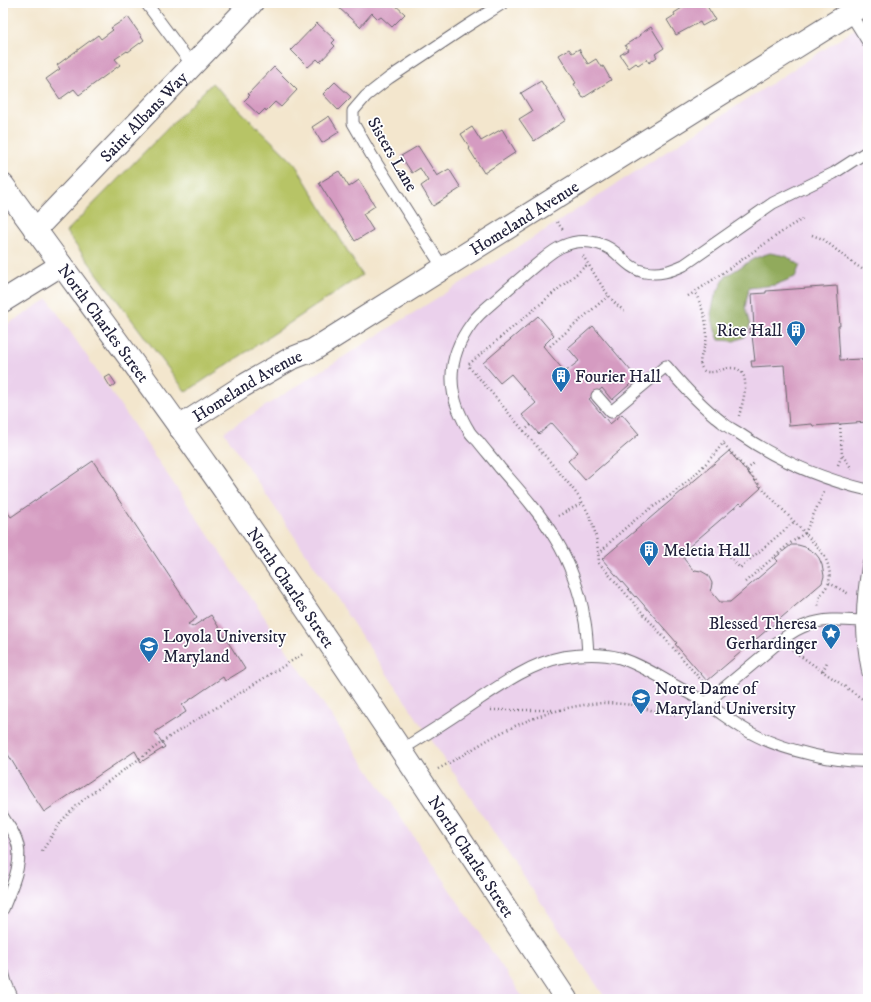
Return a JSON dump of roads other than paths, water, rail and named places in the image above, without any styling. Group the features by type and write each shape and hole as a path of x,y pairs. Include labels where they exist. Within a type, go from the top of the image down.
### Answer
{"street":[{"name":"Saint Albans Way","path":"35,230 252,3"},
{"name":"Homeland Avenue","path":"179,427 243,386 290,359 313,350 858,8"},
{"name":"North Charles Street","path":"3,185 179,427 274,562 566,999"},
{"path":"3,301 62,265"}],"lane":[{"path":"146,3 192,65"},
{"name":"Sisters Lane","path":"443,268 357,130 353,123 353,111 366,96 389,78 503,3"},
{"path":"858,8 868,42"},
{"path":"588,654 584,616 580,598 566,560 557,541 528,500 468,430 456,403 451,378 452,367 463,337 469,327 484,310 536,265 562,246 573,243 594,243 615,252 631,267 643,272 668,272 684,265 773,203 834,173 868,150"},
{"path":"597,396 611,412 666,366 703,406 723,423 748,440 771,454 795,465 819,475 868,490"},
{"path":"868,564 863,599 862,621 863,647 868,673"},
{"path":"706,703 780,642 806,625 837,620 862,621"},
{"path":"401,750 520,674 562,657 588,654 620,658 657,674 706,703 732,722 757,736 780,746 837,760 868,761"},
{"path":"3,817 16,839 19,852 15,877 3,909"},
{"path":"3,972 13,999"}],"place":[{"name":"Rice Hall","path":"796,347"},
{"name":"Fourier Hall","path":"561,393"},
{"name":"Meletia Hall","path":"649,567"},
{"name":"Blessed Theresa Gerhardinger","path":"831,650"},
{"name":"Loyola University Maryland","path":"149,663"},
{"name":"Notre Dame of Maryland University","path":"641,715"}]}
